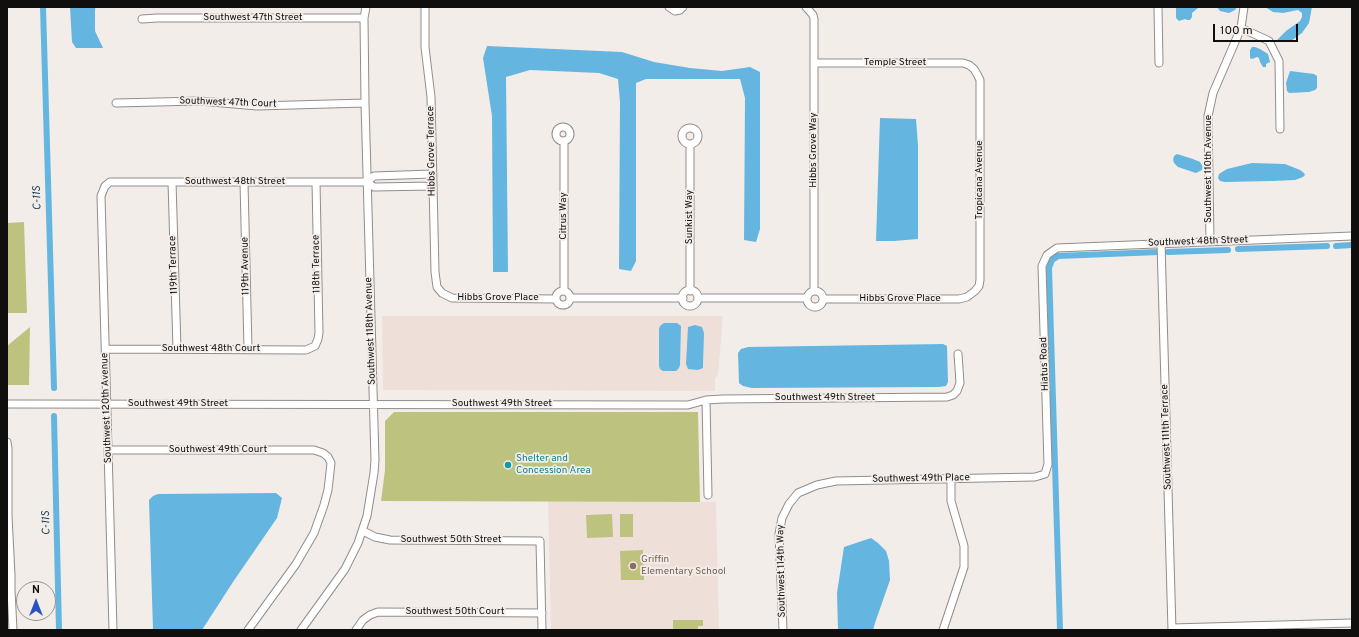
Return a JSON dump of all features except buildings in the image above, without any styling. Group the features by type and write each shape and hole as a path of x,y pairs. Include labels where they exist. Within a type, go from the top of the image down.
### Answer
{"street":[{"name":"Hibbs Grove Terrace","path":"425,7 425,47 431,97 435,280 437,287 442,293"},
{"path":"1158,7 1159,62"},
{"name":"Southwest 110th Avenue","path":"1210,241 1208,116 1213,92 1241,28 1244,7"},
{"path":"669,8 675,11 684,8"},
{"name":"Hibbs Grove Way","path":"808,9 813,15 814,19 814,291"},
{"name":"Southwest 47th Street","path":"142,19 364,11"},
{"name":"Southwest 118th Avenue","path":"301,630 345,569 363,531 374,473 364,11"},
{"path":"1241,28 1269,41 1279,62 1280,129"},
{"name":"Temple Street","path":"814,63 963,64 974,68"},
{"name":"Tropicana Avenue","path":"974,68 980,80 980,280 979,286 975,291"},
{"name":"Southwest 47th Court","path":"116,103 200,101 257,106 365,103"},
{"name":"Citrus Way","path":"564,141 564,291"},
{"name":"Sunkist Way","path":"690,144 690,291"},
{"name":"Southwest 48th Street","path":"367,182 374,176 432,174"},
{"name":"Southwest 48th Street","path":"105,186 110,182 367,182 374,187 433,186"},
{"name":"119th Terrace","path":"172,182 177,349"},
{"name":"119th Avenue","path":"244,182 248,349"},
{"name":"118th Terrace","path":"315,346 319,333 316,182"},
{"name":"Southwest 120th Avenue","path":"105,186 101,196 112,630"},
{"name":"Southwest 48th Street","path":"1047,255 1058,248 1352,236"},
{"name":"Southwest 111th Terrace","path":"1161,243 1172,629"},
{"name":"Hiatus Road","path":"1045,474 1048,464 1042,266 1047,255"},
{"path":"564,291 568,293 571,298 568,304 564,306 558,303 556,299 557,294 564,291"},
{"path":"683,298 684,294 690,291 696,294 698,298"},
{"path":"814,291 821,294 823,299 819,306 813,307 809,304 807,298 809,293 814,291"},
{"name":"Hibbs Grove Place","path":"823,299 959,299 967,297 975,291"},
{"name":"Hibbs Grove Place","path":"442,293 452,298 556,299"},
{"path":"571,298 683,298"},
{"path":"683,298 686,305 690,306 695,305 698,298"},
{"path":"698,298 807,298"},
{"name":"Southwest 48th Court","path":"106,349 306,350 315,346"},
{"name":"Southwest 49th Street","path":"7,404 688,405 706,400 723,399 947,397 953,395 957,391 960,383 958,354"},
{"path":"706,400 708,495"},
{"path":"7,442 8,516 10,527 10,615 13,630"},
{"name":"Southwest 49th Court","path":"108,450 314,450 320,451 326,455 330,463 328,490 314,533 296,564 248,630"},
{"name":"Southwest 49th Place","path":"798,493 817,485 836,481 1035,477 1045,474"},
{"path":"943,630 964,567 964,546 951,501 951,478"},
{"name":"Southwest 114th Way","path":"783,630 779,534 782,518 789,504 798,493"},
{"name":"Southwest 50th Street","path":"363,531 375,537 390,540 540,541 542,613"},
{"name":"Southwest 50th Court","path":"356,630 363,620 378,612 542,613"},
{"path":"542,613 542,630"},
{"path":"1172,629 1352,622"}],"shaded area":[{"path":"382,316 723,316 718,375 715,378 715,391 383,390"},
{"name":"Griffin Elementary School","path":"548,501 716,502 719,630 551,630"}],"green space":[{"path":"24,222 27,313 7,313 7,223"},
{"path":"30,327 29,385 7,385 7,346"},
{"path":"394,412 698,412 700,502 381,501 385,470 385,421"},
{"path":"612,514 613,537 587,538 586,515"},
{"path":"620,514 633,514 633,537 620,537"},
{"path":"643,550 644,580 621,580 620,551"},
{"path":"673,620 703,620 703,626 698,626 698,630 673,630"}],"water":[{"path":"70,7 96,7 95,31 103,48 76,48 72,42"},
{"path":"1176,7 1198,8 1192,13 1190,20 1185,19 1179,21 1176,18"},
{"path":"1217,7 1237,7 1229,13 1220,11"},
{"path":"1265,7 1312,7 1309,23 1302,33 1291,41 1282,42 1277,40 1286,31 1300,21 1302,13 1298,10 1283,13 1273,12"},
{"path":"487,46 622,52 654,62 690,68 722,71 750,67 760,72 760,229 756,242 744,240 745,98 740,79 646,79 636,83 636,261 631,271 619,269 620,102 618,79 599,73 530,70 506,77 508,272 493,272 492,116 483,58"},
{"path":"1252,47 1260,49 1268,54 1270,62 1266,64 1266,67 1263,67 1259,58 1250,58 1250,50"},
{"path":"1290,71 1314,74 1317,76 1317,88 1309,92 1289,93 1287,91 1286,83"},
{"path":"880,118 916,119 918,145 918,239 876,241"},
{"path":"1177,154 1200,162 1203,167 1202,170 1196,173 1178,167 1173,160 1174,156"},
{"path":"1252,163 1285,164 1300,170 1305,175 1295,180 1272,181 1225,182 1220,181 1218,178 1219,174 1227,169"},
{"path":"664,323 677,323 681,326 680,365 676,371 663,371 659,366 659,329"},
{"path":"695,325 702,327 704,333 703,368 698,370 688,369 686,364 688,327"},
{"path":"943,344 947,346 948,382 946,386 752,388 743,386 739,383 738,353 741,349 748,347"},
{"path":"276,493 282,498 277,518 202,630 153,630 149,500 158,494"},
{"path":"871,538 886,551 889,561 890,580 873,630 838,630 837,593 844,547"}],"waterway":[{"name":"C-11S","path":"43,7 54,388"},
{"path":"1336,246 1352,245"},
{"path":"1238,249 1327,246"},
{"path":"1168,252 1228,250"},
{"path":"1060,630 1049,268 1052,260 1058,256 1159,252"},
{"name":"C-11S","path":"54,416 59,630"}],"place":[{"name":"Shelter and Concession Area","path":"508,465"},
{"name":"Griffin Elementary School","path":"633,566"}]}
